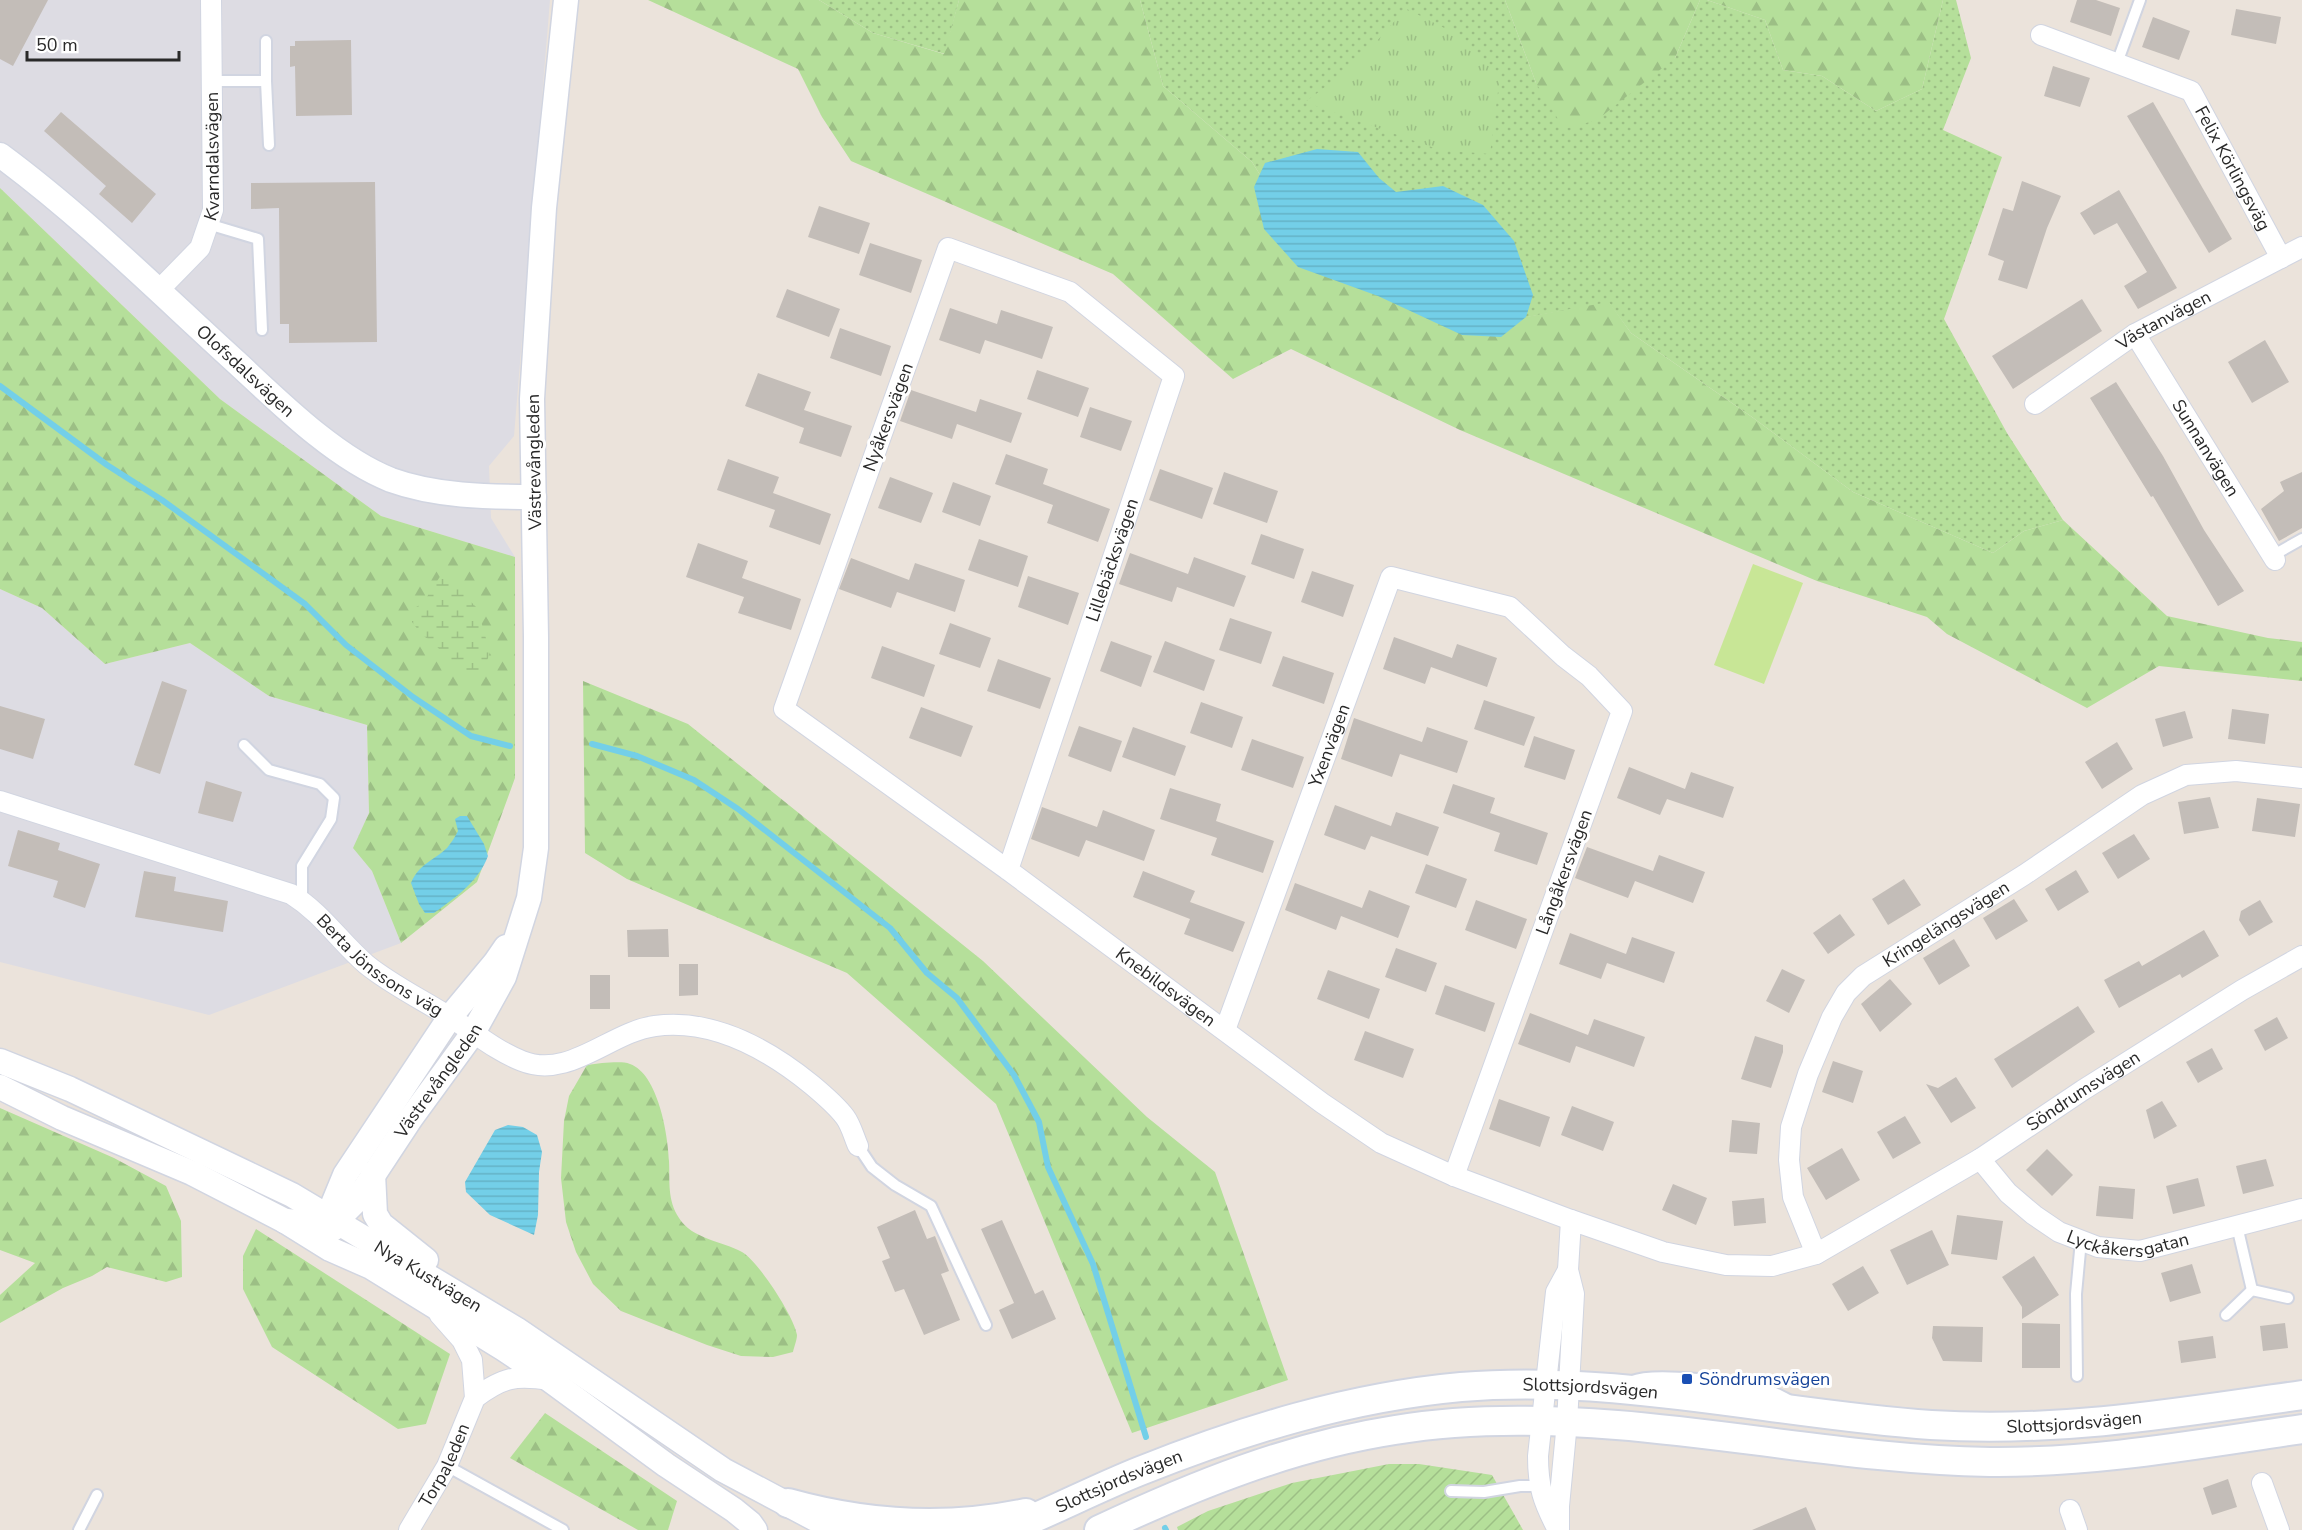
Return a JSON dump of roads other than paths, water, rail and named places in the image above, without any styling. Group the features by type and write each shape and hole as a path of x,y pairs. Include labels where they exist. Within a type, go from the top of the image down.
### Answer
{"main road":[{"name":"Slottsjordsvägen","path":"1006,1530 1141,1470 1264,1427 1314,1412 1414,1392 1499,1385 1557,1384 1615,1387 1936,1425 2062,1426 2154,1417 2302,1395"},
{"name":"Slottsjordsvägen","path":"1099,1530 1239,1470 1347,1439 1430,1426 1554,1422 1671,1430 1838,1451 1989,1462 2056,1461 2119,1455 2302,1429"},
{"path":"789,1503 852,1519 912,1524 974,1522 1060,1505"}],"street":[{"name":"Kvarndalsvägen","path":"158,291 200,248 213,210 211,0"},
{"name":"Västrevångleden","path":"331,1219 344,1213 357,1200 411,1118 473,1033 504,977 529,898 536,848 532,399 544,208 566,0"},
{"name":"Felix Körlingsväg","path":"2041,35 2191,91 2281,258"},
{"name":"Olofsdalsvägen","path":"0,155 72,213 302,423 364,467 391,480 429,490 503,497 534,497"},
{"name":"Västanvägen","path":"2035,404 2135,334 2302,247"},
{"name":"Nyåkersvägen","path":"784,709 948,248 1070,292"},
{"name":"Lillebäcksvägen","path":"1008,870 1174,376 1070,292"},
{"name":"Sunnanvägen","path":"2135,334 2274,558"},
{"name":"Yxenvägen","path":"1225,1030 1391,577 1510,608"},
{"name":"Långåkersvägen","path":"1454,1176 1622,711 1589,676 1563,656 1510,608"},
{"name":"Knebildsvägen","path":"784,709 1008,870 1322,1103 1381,1143 1454,1176 1571,1220"},
{"name":"Kringelängsvägen","path":"1816,1254 1793,1197 1789,1160 1791,1127 1808,1074 1832,1017 1846,993 1863,976 2024,875 2142,795 2186,775 2236,771 2302,778"},
{"name":"Berta Jönssons väg","path":"0,801 268,885 302,901 309,905 368,965 507,1055 525,1062 541,1064 577,1058 614,1040 654,1026 684,1026 709,1029 730,1035 784,1063 826,1097 846,1118 858,1146"},
{"name":"Västrevångleden","path":"331,1219 333,1202 345,1175 450,1017 495,963 520,925"},
{"name":"Söndrumsvägen","path":"1571,1220 1663,1252 1726,1265 1772,1266 1816,1254 1980,1159 2082,1090 2242,990 2302,956"},
{"name":"Nya Kustvägen","path":"0,1061 70,1089 292,1195 516,1329 723,1470 789,1503 836,1530"},
{"name":"Nya Kustvägen","path":"0,1087 62,1118 192,1173 285,1221 330,1249 371,1267 550,1380 666,1465 734,1510 755,1530"},
{"name":"Lyckåkersgatan","path":"1980,1159 2008,1193 2034,1215 2059,1232 2098,1247 2140,1251 2302,1209"},
{"path":"374,1174 375,1214 381,1224 442,1273 452,1291"},
{"path":"292,1195 309,1193 328,1186 345,1175"},
{"path":"285,1221 315,1223 331,1219 340,1244 371,1267"},
{"path":"1558,1530 1559,1506 1554,1422 1557,1384 1556,1292 1568,1270 1571,1220"},
{"name":"Torpaleden","path":"409,1530 447,1466 475,1398 472,1360 462,1340 427,1301"},
{"path":"475,1398 495,1383 510,1378 524,1376 550,1380"},
{"path":"1554,1422 1538,1456 1544,1504 1558,1530"},
{"path":"2262,1483 2279,1530"},
{"path":"2070,1510 2077,1530"}],"lane":[{"path":"2117,63 2140,0"},
{"path":"266,41 269,145"},
{"path":"212,81 266,81"},
{"path":"208,224 258,240 262,330"},
{"path":"2274,558 2302,539"},
{"path":"244,745 269,770 320,784 334,798 331,819 302,866 302,901"},
{"path":"858,1146 872,1167 896,1185 932,1206 986,1325"},
{"path":"2237,1226 2252,1290"},
{"path":"2077,1376 2076,1294 2081,1240"},
{"path":"2252,1290 2288,1298"},
{"path":"2226,1315 2252,1290"},
{"path":"447,1466 563,1530"},
{"path":"1451,1491 1484,1492 1520,1486 1540,1486"},
{"path":"79,1530 97,1495"}],"water":[{"path":"1317,149 1358,152 1379,178 1396,192 1443,186 1483,205 1514,241 1533,295 1526,317 1501,337 1462,335 1378,296 1298,267 1264,229 1254,187 1265,163"},
{"path":"467,816 484,844 488,856 479,873 466,888 434,913 425,913 411,883 422,867 450,844 458,831 455,819"},
{"path":"508,1125 523,1127 537,1135 542,1152 538,1215 534,1235 490,1215 466,1192 465,1182 495,1130"}],"waterway":[{"path":"0,386 107,465 162,500 305,604 346,645 413,697 471,736 510,746"},
{"path":"592,744 637,756 694,780 738,809 890,928 927,973 957,998 1014,1075 1039,1122 1048,1167 1093,1264 1146,1437"}],"place":[{"name":"Söndrumsvägen","path":"1687,1379"}]}
